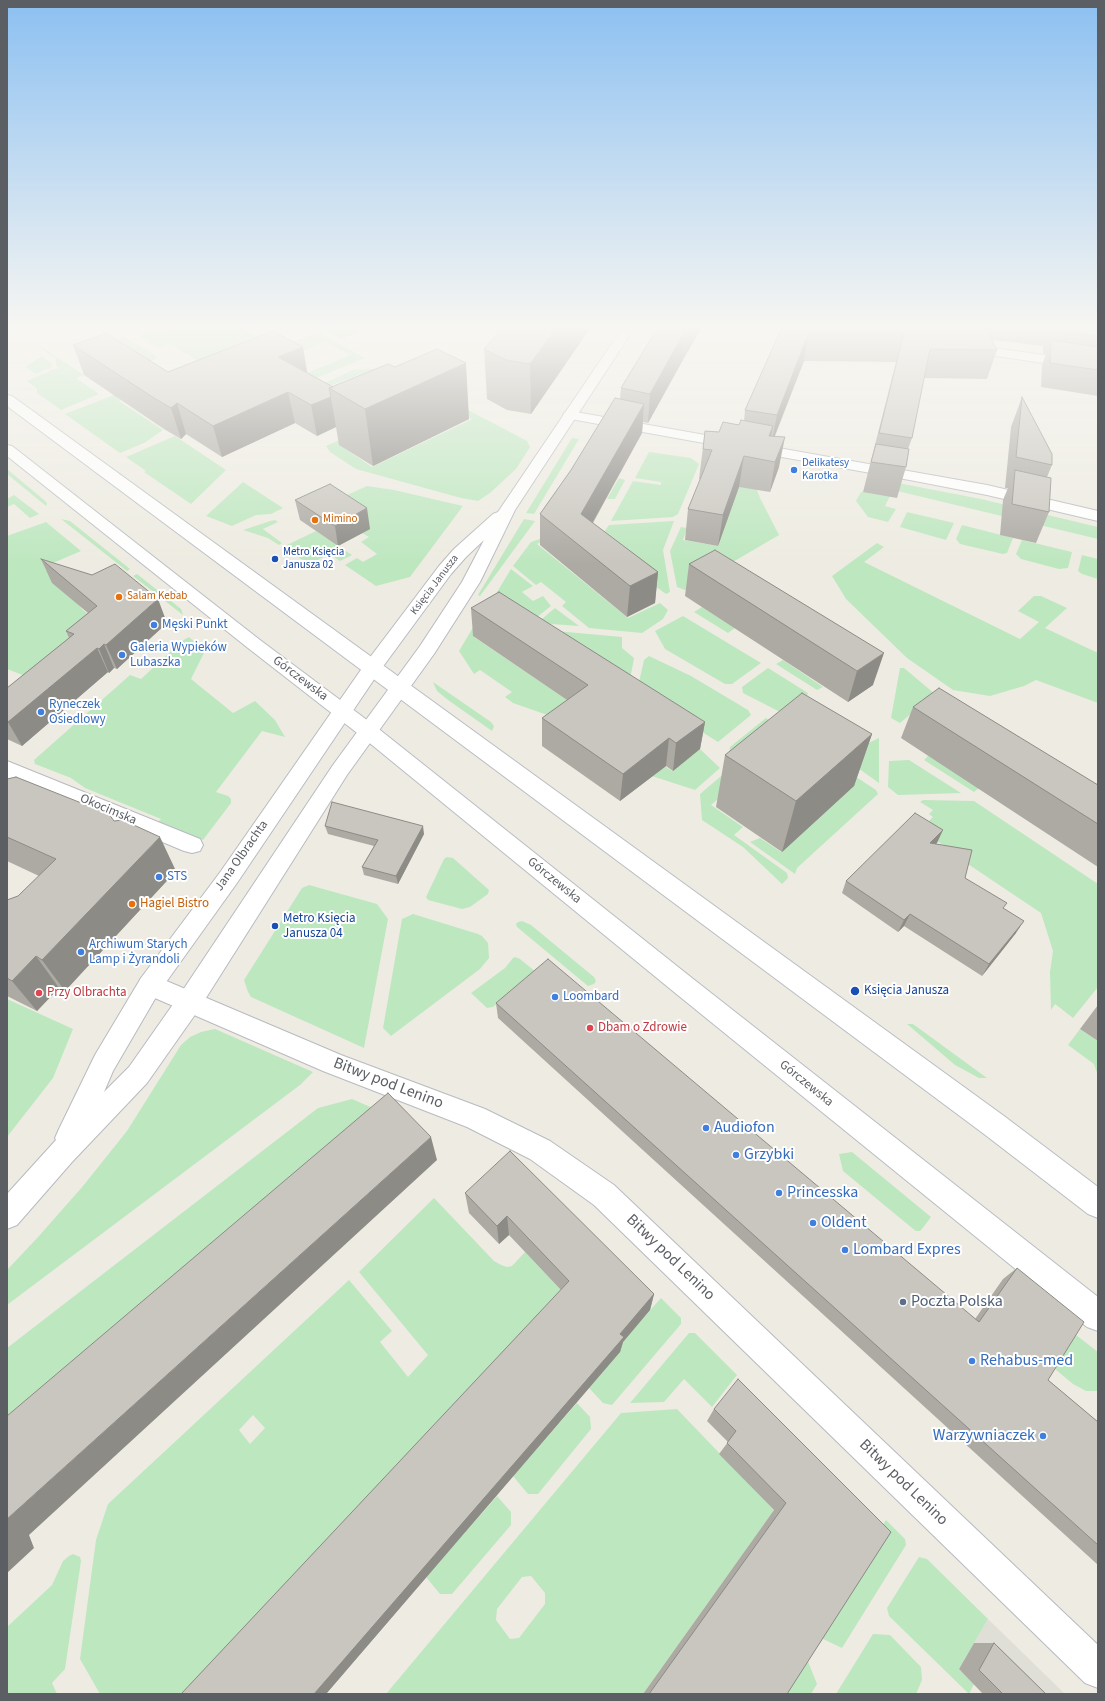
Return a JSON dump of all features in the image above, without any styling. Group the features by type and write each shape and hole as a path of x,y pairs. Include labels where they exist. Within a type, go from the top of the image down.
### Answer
{"street":[{"path":"17,406 981,1116 1098,1204"},
{"name":"Księcia Janusza","path":"399,688 427,650 471,582 507,510 576,406"},
{"path":"570,415 915,476 994,492 1098,516"},
{"name":"Górczewska","path":"7,449 254,644 368,730 665,970 1098,1316"},
{"name":"Księcia Janusza","path":"372,668 460,553 507,510"},
{"name":"Jana Olbrachta","path":"62,1153 104,1063 150,985 236,867 372,668"},
{"name":"Jana Olbrachta","path":"7,1216 62,1153 138,1075 190,1001 328,788 399,688"},
{"name":"Okocimska","path":"7,791 15,772 192,845"},
{"name":"Bitwy pod Lenino","path":"150,985 332,1063 476,1118 540,1150 604,1195 1098,1670"}],"shaded area":[{"path":"988,1619 1065,1694 1001,1694 974,1643"}],"green space":[{"path":"56,406 70,406 61,410"},
{"path":"85,406 127,406 163,430 144,443 120,453 65,414"},
{"path":"448,406 461,406 527,441 530,447 516,469 490,493 478,501 461,498 356,469 330,452 326,446 374,425 383,430 344,448 372,467 472,419"},
{"path":"175,436 226,470 191,504 144,472 146,471 126,457"},
{"path":"572,438 579,439 534,514 526,513"},
{"path":"649,452 691,458 699,464 678,514 673,517 611,521 633,481 661,485 661,482 635,478"},
{"path":"747,463 760,498 779,535 685,590 677,587 670,551 681,527 687,528 683,540 718,546"},
{"path":"7,469 44,500 47,503 46,506 7,474"},
{"path":"619,478 625,480 615,499 607,499"},
{"path":"243,482 283,508 271,514 256,515 232,526 206,516"},
{"path":"893,482 981,499 1098,527 1098,539 893,490 885,506 896,509 888,522 868,517 856,501 861,492 872,490"},
{"path":"367,486 394,490 463,506 410,577 376,586 345,565 357,558 363,562 377,554 361,542 369,537 362,533 347,510 360,503 347,495"},
{"path":"14,495 39,514 30,518 14,504 7,507 7,499"},
{"path":"907,512 954,523 946,540 900,527"},
{"path":"61,519 70,521 130,569 127,571"},
{"path":"524,519 535,521 480,596 478,595"},
{"path":"275,520 278,522 263,529 282,543 279,545 268,538 243,530 270,521"},
{"path":"674,521 663,550 670,592 666,594 596,543 609,525"},
{"path":"46,522 81,551 46,566 82,609 105,628 38,681 7,669 7,536"},
{"path":"962,525 1013,538 1007,553 1003,554 960,544 956,539"},
{"path":"569,529 537,544 628,618 660,603 668,610 663,619 642,633 589,628 562,606 566,602 541,582 536,585 513,566 531,542"},
{"path":"316,531 352,555 340,561 329,554 312,563 301,559 283,547"},
{"path":"1022,540 1072,552 1068,568 1059,569 1021,559 1016,554"},
{"path":"877,543 884,547 864,562 1020,639 1039,622 1018,611 1034,596 1041,596 1067,608 1045,628 1098,653 1098,703 1036,680 1024,686 990,696 953,690 907,658 846,599 832,576"},
{"path":"1082,555 1098,559 1098,579 1082,574 1078,571"},
{"path":"511,569 533,586 522,592 533,601 543,596 551,606 532,621 494,597"},
{"path":"137,574 181,609 183,615 133,576"},
{"path":"702,607 735,628 728,633 694,612"},
{"path":"555,608 579,626 537,623"},
{"path":"683,616 761,663 732,684 725,684 665,649 655,631"},
{"path":"478,619 474,637 672,771 700,749 720,768 695,790 627,768 553,717 513,703 505,697 512,692 480,670 474,674 459,651"},
{"path":"545,630 622,637 622,648 634,658 629,685"},
{"path":"189,637 204,650 204,653 191,679 233,713 255,701 275,720 285,737 262,731 216,792 228,796 231,799 231,803 203,840 158,822 161,819 85,788 71,778 35,764 34,760 130,675 141,679 182,641"},
{"path":"649,656 691,676 748,710 751,715 718,742 637,691 644,660"},
{"path":"783,660 823,687 817,690 776,664"},
{"path":"768,668 808,693 806,699 780,712 743,693 742,687"},
{"path":"900,668 904,668 935,694 900,723 891,718"},
{"path":"433,682 491,722 494,726 492,731 437,691"},
{"path":"766,718 802,740 785,743 711,805 743,827 734,835 787,873 788,878 782,884 743,847 702,820 700,794 727,771 730,747"},
{"path":"879,738 879,783 841,756"},
{"path":"929,755 979,788 974,792 924,760"},
{"path":"909,760 961,793 898,795 888,787 889,761"},
{"path":"841,767 876,790 878,794 797,868 795,874 750,842 760,838 781,852 854,786"},
{"path":"923,800 974,801 1098,884 1098,987 1073,1018 1055,1004 1051,1010 1050,972 1053,951 1041,913 965,862 947,847 919,831 933,817 929,814 933,810 920,802"},
{"path":"447,857 453,858 489,890 488,894 470,907 462,909 428,900 426,897 444,859"},
{"path":"309,885 377,904 388,919 364,1048 251,997 248,992 244,980 302,888"},
{"path":"413,914 482,936 488,943 489,958 480,969 391,1036 383,1028 402,919"},
{"path":"522,921 531,925 594,977 596,981 594,984 588,986 517,927 516,924"},
{"path":"515,957 520,959 536,972 493,1007 487,1008 471,993 505,968"},
{"path":"7,999 73,1029 53,1078 7,1137"},
{"path":"907,1024 913,1024 987,1078 979,1078 955,1065"},
{"path":"215,1029 313,1072 300,1085 7,1305 7,1270 83,1186 127,1131 181,1045 190,1037 201,1032"},
{"path":"1080,1029 1098,1041 1098,1076 1094,1064 1068,1045"},
{"path":"352,1099 396,1118 7,1453 7,1348 318,1108"},
{"path":"852,1152 931,1217 920,1231 916,1231 912,1228 843,1171 839,1154"},
{"path":"434,1198 494,1261 507,1267 512,1266 525,1252 568,1297 198,1694 100,1694 80,1659 96,1540 108,1504 349,1280 392,1331 380,1342 408,1377 428,1355 359,1272","holes":["253,1415 265,1428 250,1444 239,1430"]},
{"path":"661,1298 681,1318 681,1324 612,1405 603,1403 589,1388 620,1352 617,1348"},
{"path":"983,1309 1060,1360 1076,1335 1098,1352 1098,1391 1086,1391 1073,1384"},
{"path":"689,1333 695,1333 737,1375 712,1407 684,1379 664,1402 630,1403"},
{"path":"577,1403 590,1417 591,1429 538,1494 528,1494 513,1476"},
{"path":"677,1409 774,1510 643,1694 386,1694 621,1413","holes":["531,1576 545,1593 545,1604 519,1638 510,1639 496,1620 497,1609 522,1577"]},
{"path":"497,1496 511,1512 511,1525 452,1594 440,1594 426,1577"},
{"path":"886,1520 905,1539 906,1545 842,1648 821,1638 845,1584"},
{"path":"73,1554 80,1557 81,1561 65,1669 52,1683 57,1694 7,1694 7,1627 52,1585 63,1561"},
{"path":"919,1557 927,1559 988,1619 959,1669 974,1684 969,1694 889,1616 887,1608"},
{"path":"873,1634 890,1635 921,1667 922,1680 916,1694 836,1694"},
{"path":"807,1659 817,1684 811,1694 772,1694"}],"building":[{"path":"182,406 256,406 213,426"},
{"path":"361,406 371,406 365,409"},
{"path":"610,406 643,406 581,514 658,572 630,586 540,514 571,470"},
{"path":"747,406 780,406 777,415 745,410"},
{"path":"886,406 918,406 912,438 879,433"},
{"path":"1021,406 1027,406 1052,454 1052,465 1016,457"},
{"path":"741,420 773,426 769,436 785,437 775,462 744,456 723,515 688,509 712,450 703,449 705,431 719,432 723,422 739,425"},
{"path":"876,444 909,449 906,467 871,462"},
{"path":"1015,470 1051,478 1049,512 1012,504"},
{"path":"330,484 367,508 335,526 295,500"},
{"path":"715,550 884,653 857,671 689,564"},
{"path":"41,559 92,575 115,564 158,599 106,645 104,644 99,649 97,648 8,722 7,688 74,634 66,631 97,606"},
{"path":"499,592 705,722 676,743 669,738 623,774 542,718 588,685 471,608"},
{"path":"939,688 1098,785 1098,824 913,707"},
{"path":"802,693 872,734 796,801 725,755"},
{"path":"16,777 109,814 114,821 123,820 160,837 42,960 36,956 12,981 7,978 7,900 18,896 56,859 7,837 7,779"},
{"path":"332,802 423,826 396,876 362,867 378,840 325,826"},
{"path":"915,813 943,830 930,843 972,850 965,878 1007,903 1003,908 1024,921 989,964 910,914 904,920 846,881"},
{"path":"548,959 979,1322 1017,1268 1084,1322 1048,1380 1098,1422 1098,1545 496,1003"},
{"path":"388,1093 431,1137 7,1519 7,1416"},
{"path":"510,1151 654,1294 620,1334 624,1337 314,1694 181,1694 569,1281 507,1216 497,1226 465,1193"},
{"path":"738,1379 891,1532 787,1694 649,1694 786,1503 727,1443 736,1431 714,1409"},
{"path":"994,1643 1046,1694 1003,1694 979,1670"}],"place":[{"name":"Delikatesy Karotka","path":"794,470"},
{"name":"Mimino","path":"315,520"},
{"name":"Metro Księcia Janusza 02","path":"275,559"},
{"name":"Salam Kebab","path":"119,597"},
{"name":"Męski Punkt","path":"154,625"},
{"name":"Galeria Wypieków Lubaszka","path":"122,655"},
{"name":"Ryneczek Osiedlowy","path":"41,712"},
{"name":"STS","path":"159,877"},
{"name":"Hagiel Bistro","path":"132,904"},
{"name":"Metro Księcia Janusza 04","path":"275,926"},
{"name":"Archiwum Starych Lamp i Żyrandoli","path":"81,952"},
{"name":"Księcia Janusza","path":"855,991"},
{"name":"Przy Olbrachta","path":"39,993"},
{"name":"Loombard","path":"555,997"},
{"name":"Dbam o Zdrowie","path":"590,1028"},
{"name":"Audiofon","path":"706,1128"},
{"name":"Grzybki","path":"736,1155"},
{"name":"Princesska","path":"779,1193"},
{"name":"Oldent","path":"813,1223"},
{"name":"Lombard Expres","path":"845,1250"},
{"name":"Poczta Polska","path":"903,1302"},
{"name":"Rehabus-med","path":"972,1361"},
{"name":"Warzywniaczek","path":"1043,1436"}]}
